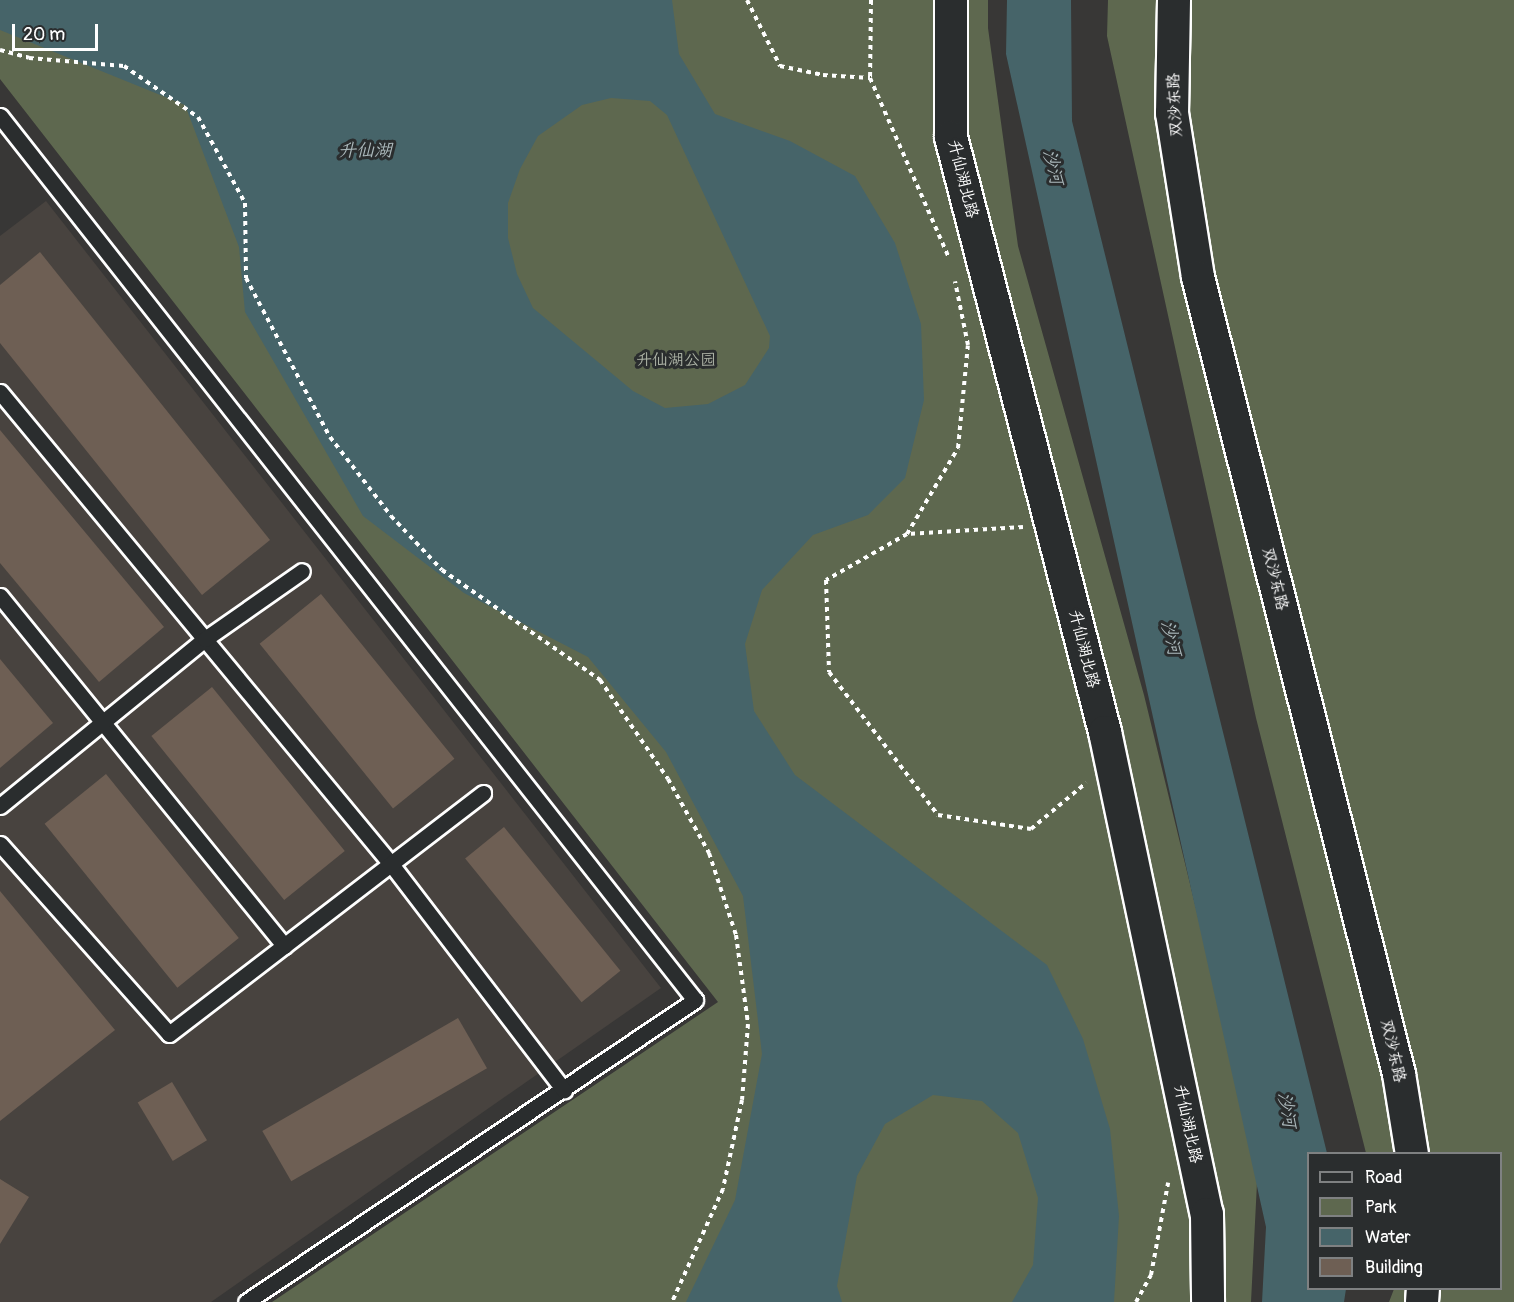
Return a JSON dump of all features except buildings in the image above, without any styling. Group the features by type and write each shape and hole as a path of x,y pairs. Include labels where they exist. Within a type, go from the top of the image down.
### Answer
{"street":[{"name":"升仙湖北路","path":"951,0 951,137 1105,732 1207,1214 1208,1302"},
{"name":"双沙东路","path":"1174,0 1172,113 1198,277 1399,1074 1412,1152"}],"lane":[{"path":"0,116 695,1000 246,1302"},
{"path":"0,392 391,864 564,1090"},
{"path":"0,806 205,639 302,571"},
{"path":"0,596 105,721 284,946"},
{"path":"0,844 169,1034 483,793"}],"path":[{"path":"747,0 780,66 823,75 870,78"},
{"path":"871,0 870,78 950,260"},
{"path":"0,50 29,58 124,66 198,117 245,203 246,278 330,437 391,516 442,570 600,680 668,779 709,853 736,934 748,1024 742,1100 723,1190 672,1302"},
{"path":"907,534 958,448 968,345 952,271"},
{"path":"1052,525 907,534 826,580 830,672 938,815 1031,829 1090,779"},
{"path":"1136,1302 1151,1275 1168,1197 1167,1176"}],"shaded area":[{"path":"46,201 661,988 211,1302 0,1302 0,236"}],"green space":[{"name":"升仙湖公园","path":"0,0 988,0 988,28 1018,246 1144,695 1258,1163 1251,1302 272,1302 718,1002 0,79"},
{"path":"1108,0 1514,0 1514,1302 1389,1302 1394,1290 1502,1290 1502,1152 1366,1152 1256,718 1107,36"}],"water":[{"name":"升仙湖","path":"0,0 672,0 679,54 715,114 790,141 855,176 895,243 921,324 924,400 905,478 868,515 813,535 762,590 745,644 754,711 795,775 1047,965 1083,1039 1110,1129 1119,1216 1114,1302 1012,1302 1033,1265 1038,1198 1018,1133 982,1101 933,1095 885,1124 857,1176 837,1286 842,1302 686,1302 735,1200 762,1054 743,896 666,752 588,657 464,593 363,516 245,312 239,247 185,105 0,30","holes":["611,98 650,101 667,115 770,336 769,348 745,385 708,404 665,408 633,391 533,308 517,274 508,238 508,203 520,169 538,136 582,105"]},
{"name":"沙河","path":"1007,0 1071,0 1072,121 1327,1152 1307,1152 1307,1290 1346,1290 1344,1302 1262,1302 1266,1227 1006,54"}]}
